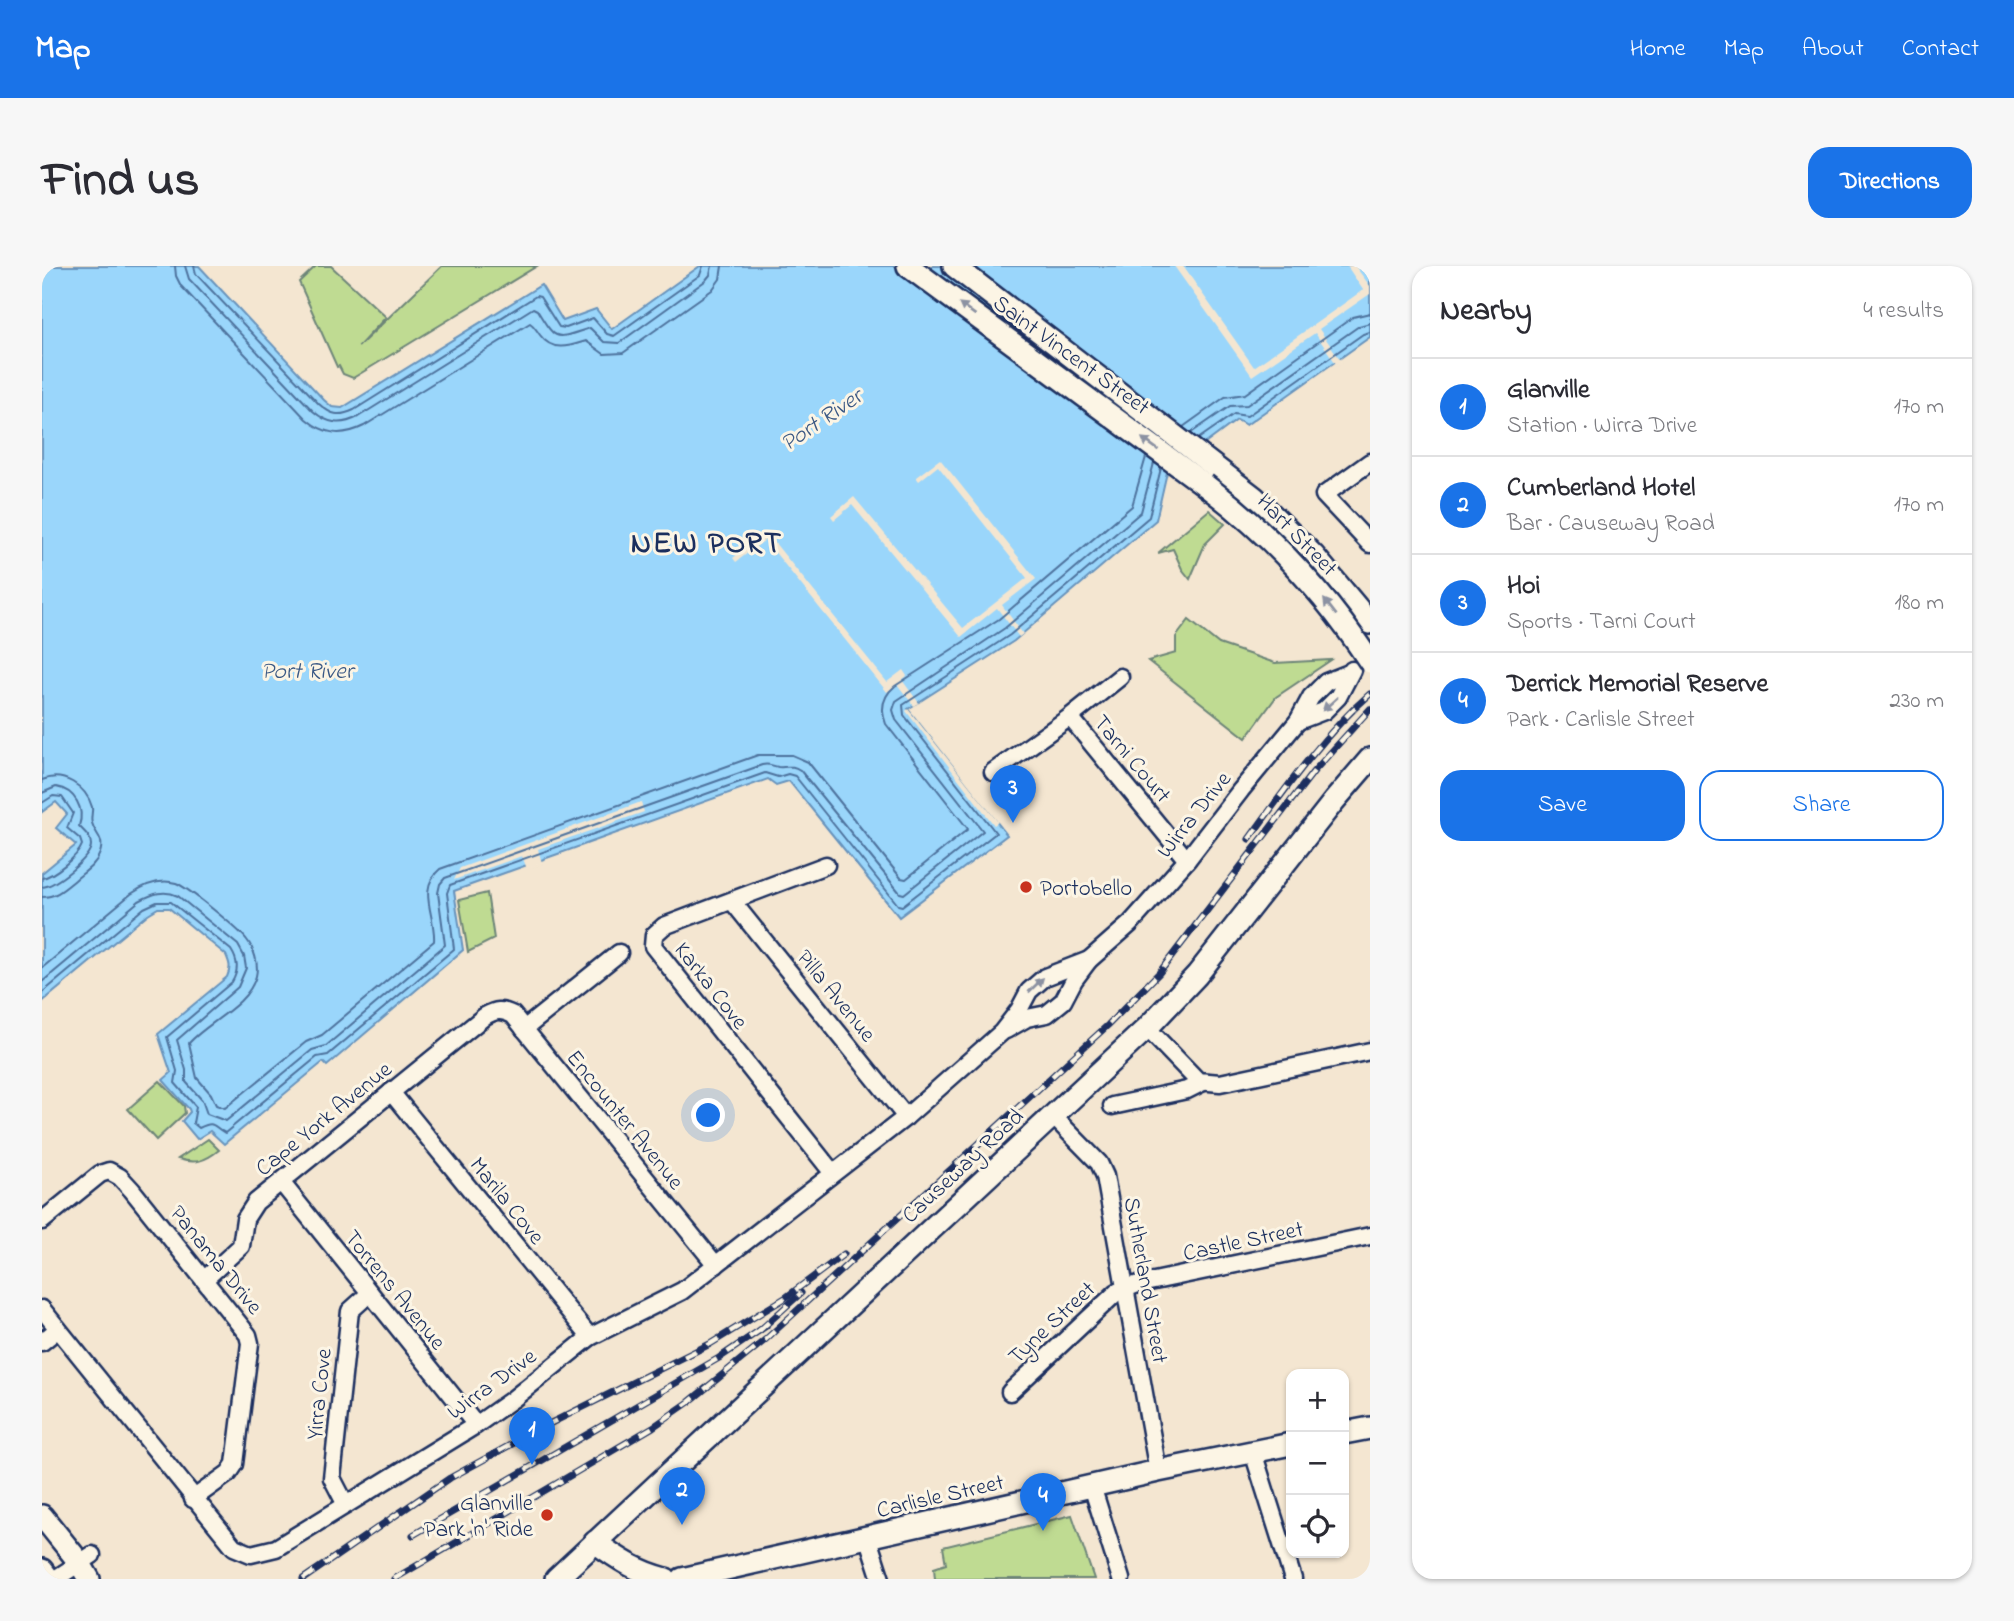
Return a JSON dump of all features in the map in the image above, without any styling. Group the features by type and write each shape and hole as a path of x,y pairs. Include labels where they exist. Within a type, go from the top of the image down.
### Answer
{"main road":[{"name":"Saint Vincent Street","path":"908,266 1211,476"},
{"name":"Saint Vincent Street","path":"954,266 1211,476"},
{"name":"Hart Street","path":"1211,476 1254,497 1314,556 1370,623"},
{"name":"Hart Street","path":"1211,476 1239,510 1300,569 1354,637 1370,662"},
{"name":"Causeway Road","path":"556,1579 1147,1028 1197,975 1367,769"},
{"path":"1349,1432 1370,1428"},
{"name":"Carlisle Street","path":"682,1579 868,1539 1158,1471 1286,1445"},
{"path":"42,1516 87,1565"},
{"path":"595,1542 629,1566 666,1579"},
{"path":"42,1570 49,1579"}],"street":[{"path":"1370,462 1324,495 1370,544"},
{"name":"Wirra Drive","path":"1002,1032 1027,1018 1047,1014 1063,1001 1074,979 1089,960 1130,924 1187,860 1298,721 1324,711 1338,697 1349,673 1370,654"},
{"name":"Tarni Court","path":"993,772 1120,677"},
{"name":"Tarni Court","path":"1070,717 1187,860"},
{"name":"Karka Cove","path":"826,865 664,926 654,935 653,946 832,1172"},
{"name":"Pilla Avenue","path":"732,901 906,1117"},
{"path":"524,1029 620,953"},
{"name":"Wirra Drive","path":"42,1309 234,1547 251,1554 276,1548 476,1425 590,1337 682,1291 906,1117 1002,1032 1029,991 1045,977 1089,960"},
{"name":"Encounter Avenue","path":"496,1010 504,1010 513,1015 716,1265"},
{"name":"Cape York Avenue","path":"205,1279 241,1246 245,1219 256,1202 485,1016 496,1010"},
{"path":"1147,1028 1194,1077 1203,1082 1220,1083 1370,1051"},
{"path":"1112,1106 1187,1090 1203,1082"},
{"name":"Marila Cove","path":"391,1092 590,1337"},
{"name":"Sutherland Street","path":"1053,1116 1102,1168 1158,1471"},
{"name":"Panama Drive","path":"42,1221 100,1174 109,1171 120,1177 248,1335 250,1343 234,1464 229,1473 194,1499"},
{"name":"Torrens Avenue","path":"281,1181 476,1425"},
{"name":"Castle Street","path":"1125,1288 1370,1236"},
{"name":"Tyne Street","path":"1010,1392 1117,1292 1125,1288"},
{"name":"Yirra Cove","path":"346,1505 331,1478 349,1311 370,1293"},
{"path":"42,1342 58,1329"},
{"path":"1253,1452 1293,1579"},
{"path":"1092,1486 1121,1579"},
{"path":"868,1539 881,1579"},
{"path":"55,1579 87,1565"}],"green space":[{"path":"316,266 331,266 386,317 358,347 442,266 537,266 353,378 343,374 339,366 337,367 299,282"},
{"path":"1209,510 1225,524 1205,544 1190,579 1173,549 1158,553"},
{"path":"1189,620 1219,644 1275,663 1331,660 1276,697 1246,738 1148,661 1176,653 1176,637"},
{"path":"487,893 494,939 468,952 459,900"},
{"path":"160,1081 184,1106 185,1113 156,1140 128,1109"},
{"path":"208,1139 219,1150 214,1154 199,1161 178,1159"},
{"path":"1072,1515 1094,1579 935,1579 934,1568 946,1564 943,1547"}],"water":[{"name":"Port River","path":"42,266 199,266 324,400 332,407 342,408 541,285 563,321 596,309 612,329 700,266 1370,266 1370,337 1246,425 1237,420 1167,472 1156,520 1014,641 908,709 1007,835 899,917 789,781 776,785 768,779 454,891 463,950 327,1066 323,1062 224,1144 210,1131 197,1139 182,1121 190,1112 163,1080 171,1073 158,1034 227,977 229,964 226,955 169,908 158,908 148,914 42,1002 42,873 76,845 56,828 67,814 56,802 42,812"}],"pier":[{"path":"1174,266 1183,266 1254,367 1363,290 1347,266 1355,266 1370,286 1370,294 1319,329 1342,362 1337,365 1315,333 1252,376"},
{"path":"940,459 1036,579 1002,605 1023,634 1019,637 997,608 961,637 852,505 834,520 831,516 854,497 963,628 1027,578 938,466 919,481 916,477"},
{"path":"766,532 887,682 903,670 907,676 902,680 919,703 914,706 897,684 887,692 765,540 736,562 733,558"},
{"path":"908,709 998,822 994,825 906,711"},
{"path":"641,802 644,812 538,849 542,863 527,869 522,856 454,880 460,868"}],"railway":[{"path":"1249,839 1321,744 1370,694"},
{"path":"394,1579 653,1427 689,1402 765,1340 1108,1025 1159,973 1314,771 1370,709"},
{"path":"303,1579 450,1478 547,1425 710,1344 785,1298 844,1254"},
{"path":"759,1331 801,1293"},
{"path":"413,1535 719,1358 766,1326"}],"place":[{"name":"Hoi","path":"1013,823"},
{"name":"Portobello","path":"1026,887"},
{"name":"Glanville","path":"532,1465"},
{"name":"Glanville Park 'n' Ride","path":"547,1515"},
{"name":"Cumberland Hotel","path":"682,1525"},
{"name":"Derrick Memorial Reserve","path":"1043,1531"}],"district":[{"name":"NEW PORT","path":"707,542"}]}
